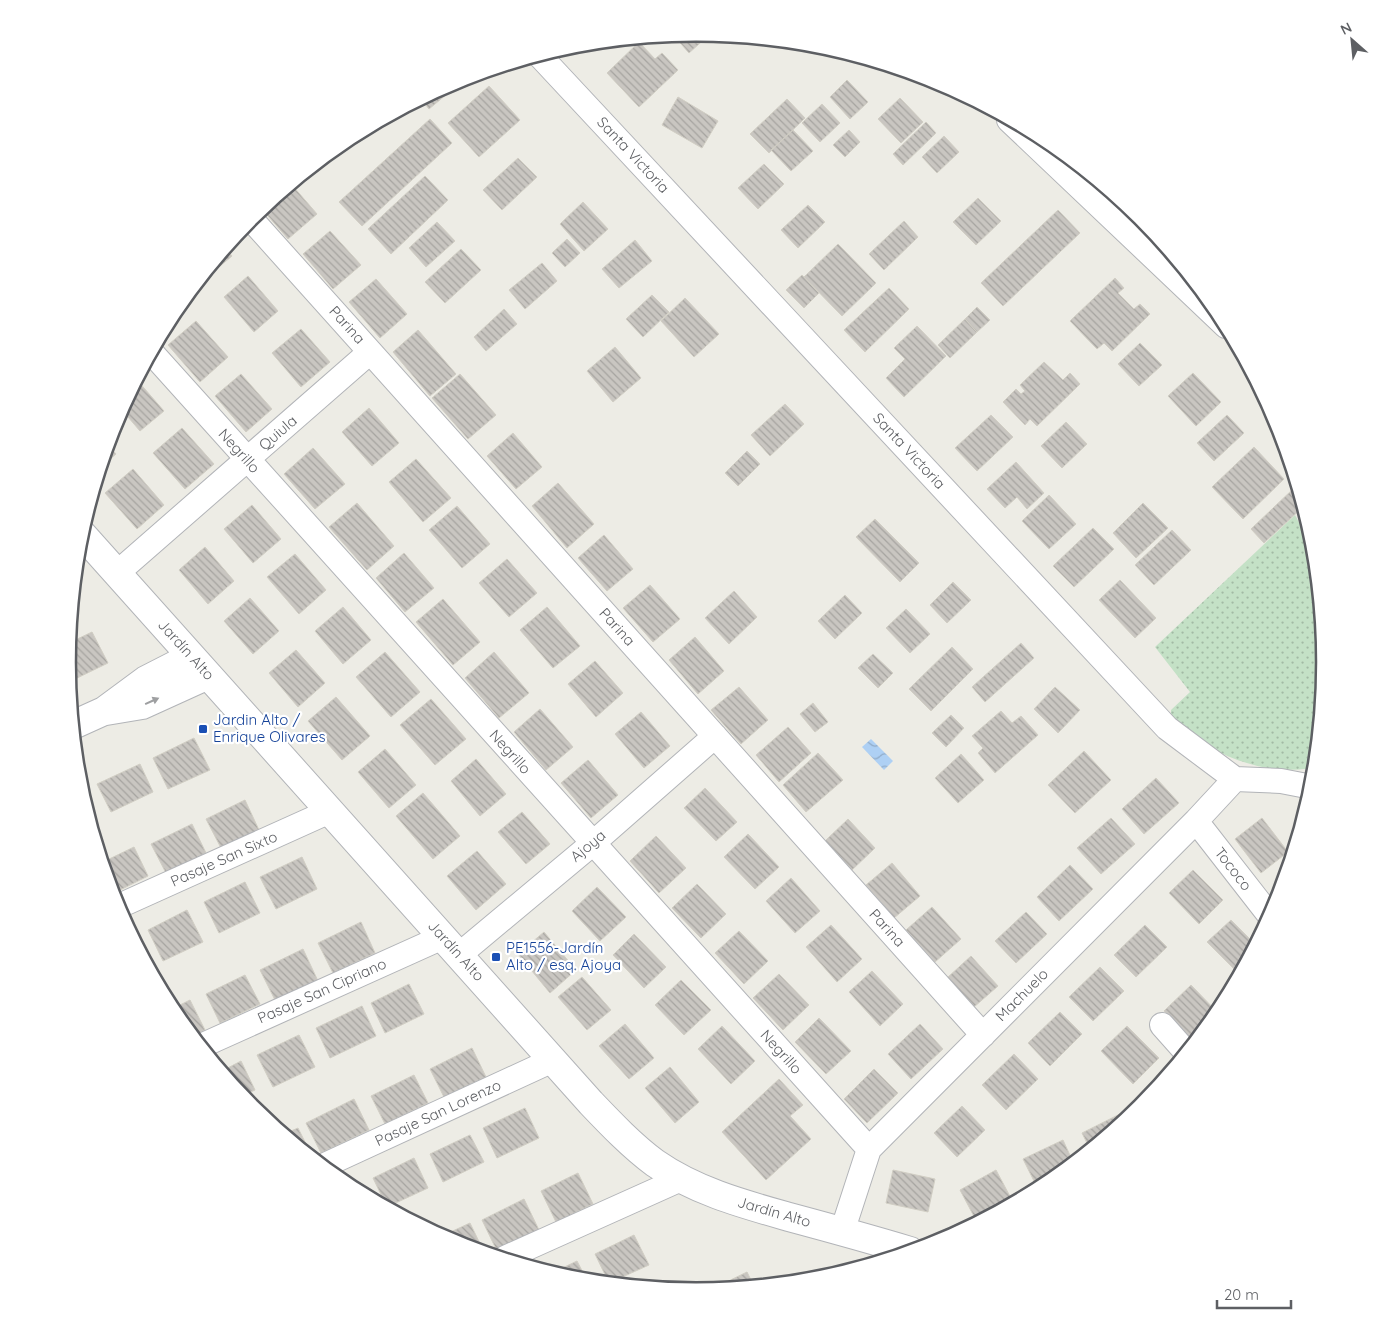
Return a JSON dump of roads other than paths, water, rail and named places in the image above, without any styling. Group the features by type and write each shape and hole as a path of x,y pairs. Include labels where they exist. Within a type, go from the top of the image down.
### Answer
{"street":[{"name":"Santa Victoria","path":"545,62 1167,728 1236,779"},
{"path":"1033,142 1200,301"},
{"name":"Parina","path":"257,225 983,1035"},
{"name":"Quiula","path":"118,573 370,352"},
{"name":"Negrillo","path":"156,358 592,844 869,1149"},
{"name":"Jardín Alto","path":"88,540 591,1103 633,1145 681,1179 708,1191 897,1249"},
{"path":"79,722 104,711 142,705 200,666"},
{"name":"Ajoya","path":"451,946 592,844 715,736"},
{"path":"1236,779 1281,781 1303,785"},
{"name":"Machuelo","path":"842,1232 869,1149 1236,779"},
{"name":"Pasaje San Sixto","path":"125,904 330,811"},
{"name":"Tococo","path":"1196,821 1265,909"},
{"name":"Pasaje San Cipriano","path":"207,1044 451,946"},
{"path":"1162,1025 1182,1047"},
{"name":"Pasaje San Lorenzo","path":"331,1162 553,1060"},
{"path":"513,1254 681,1179"}],"water":[{"path":"871,739 893,761 884,770 862,747"}],"place":[{"name":"Jardin Alto / Enrique Olivares","path":"203,729"},
{"name":"PE1556-Jardín Alto / esq. Ajoya","path":"496,957"}]}
